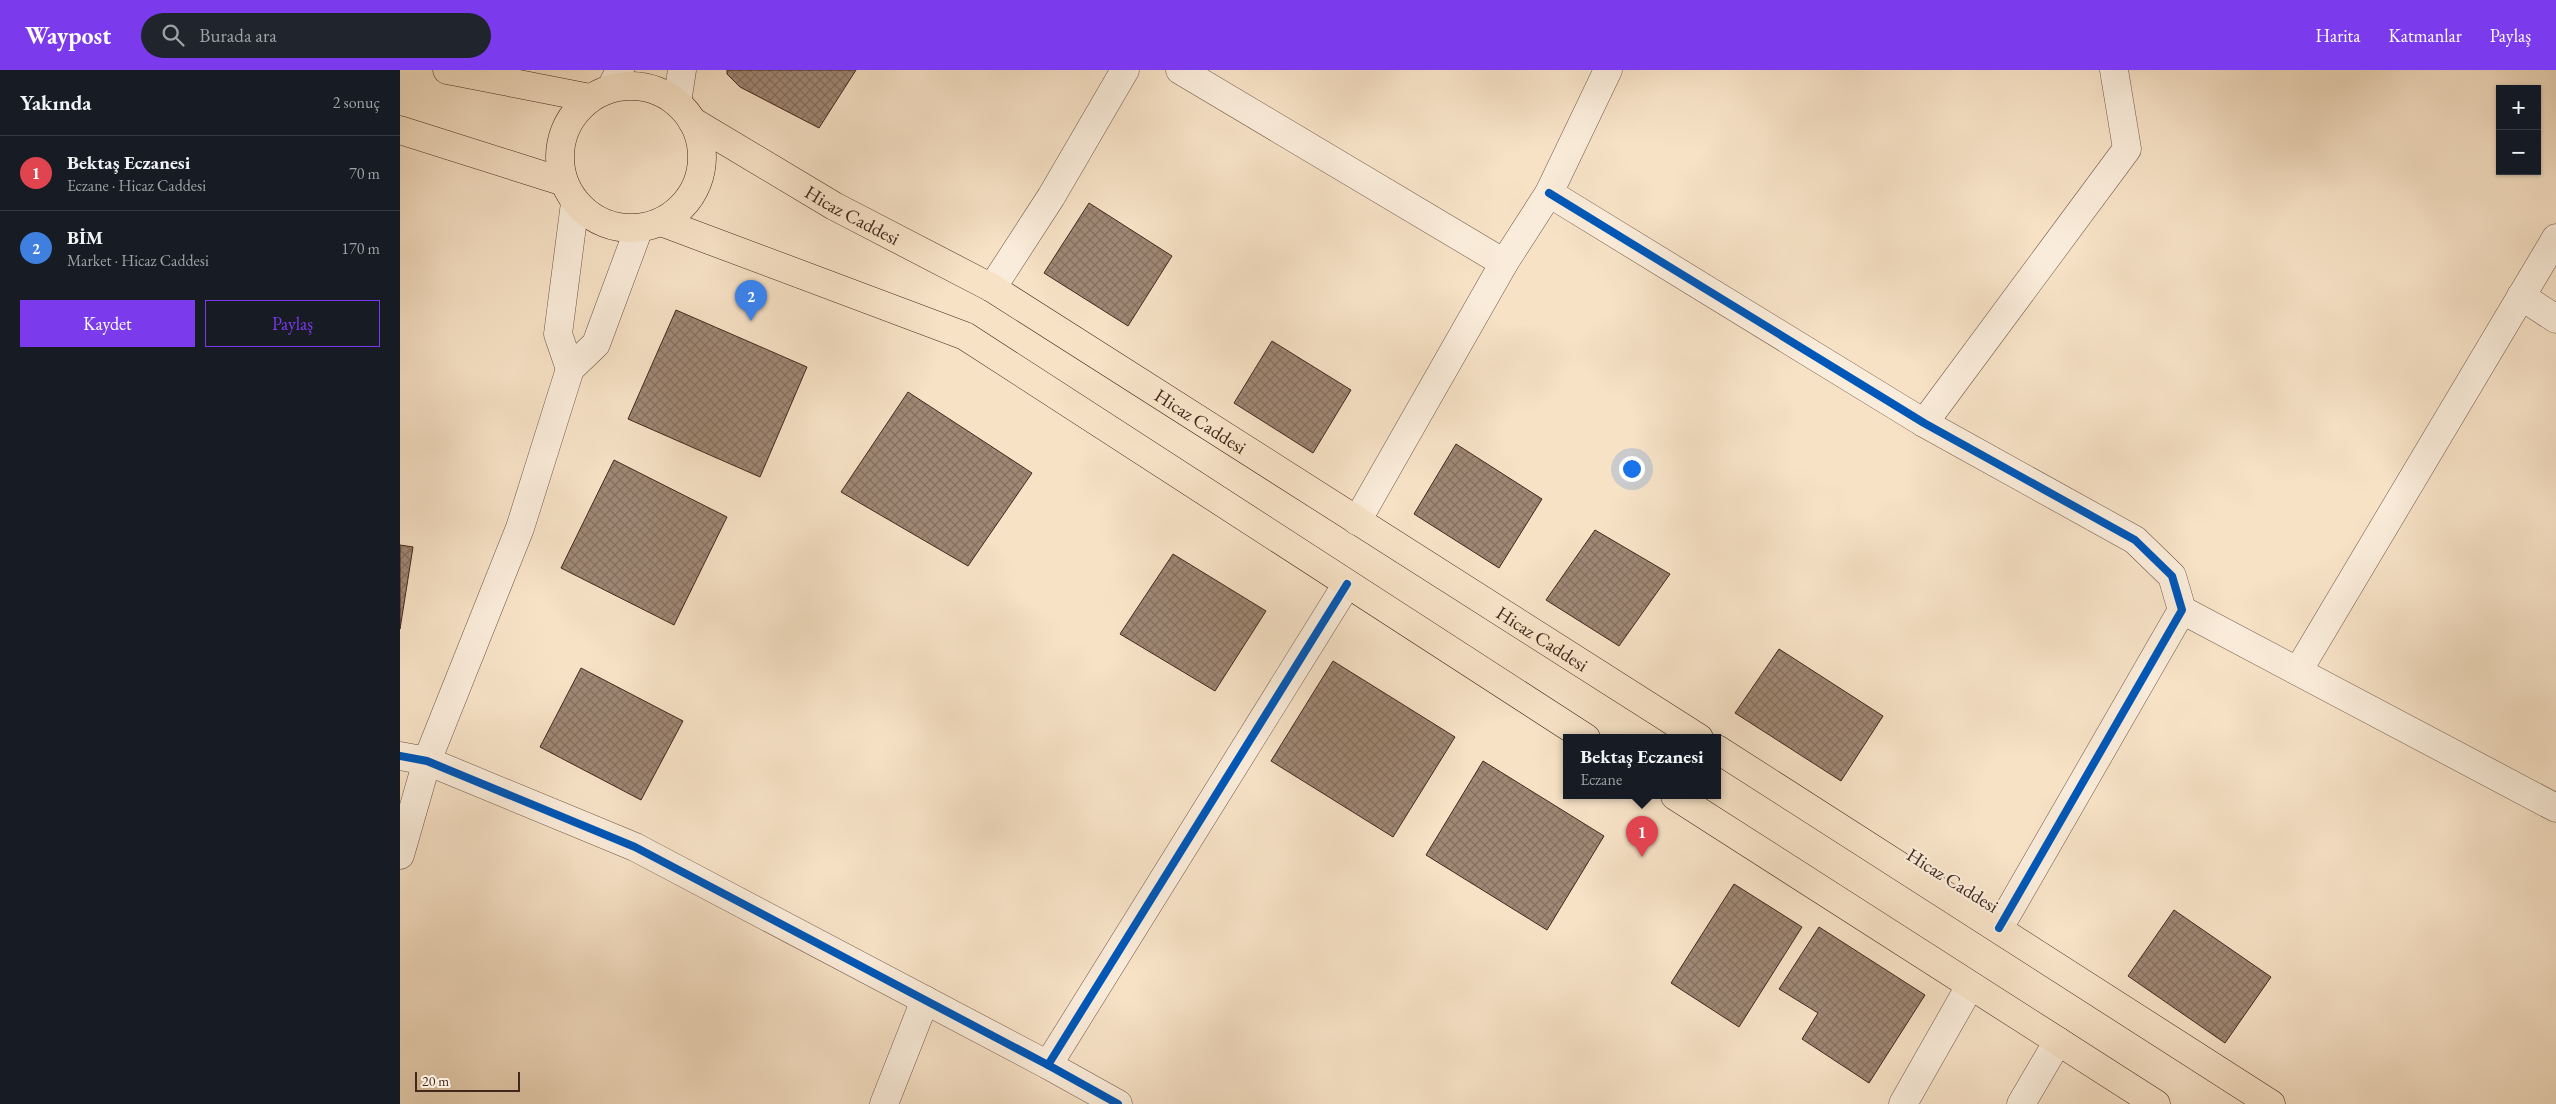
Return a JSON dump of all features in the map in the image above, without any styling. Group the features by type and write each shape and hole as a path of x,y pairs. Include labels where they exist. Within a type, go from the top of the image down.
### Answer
{"main road":[{"path":"447,70 634,86 657,90 685,112 700,143 702,167 695,189 681,208 650,225"},
{"path":"607,85 573,114 562,136 559,159 570,192 594,218 615,227 650,225 965,336 1580,734"},
{"name":"Hicaz Caddesi","path":"685,112 834,206 992,288 1693,734"},
{"path":"400,130 570,192"},
{"name":"Hicaz Caddesi","path":"1721,752 2271,1104"},
{"path":"1681,799 2156,1104"}],"street":[{"path":"682,70 685,112"},
{"path":"992,288 1051,197 1125,70"},
{"path":"1180,70 1504,263"},
{"path":"1356,521 1504,263 1550,193 1608,70"},
{"path":"1924,423 2127,149 2114,70"},
{"path":"570,192 558,334 570,369"},
{"path":"1550,193 1924,423 2135,540 2172,576 2182,610 2556,808"},
{"path":"400,855 427,761 520,528 570,369 596,344 650,225"},
{"path":"2298,671 2556,238"},
{"path":"2521,296 2556,318"},
{"path":"1048,1065 1347,584"},
{"path":"1998,928 2182,610"},
{"path":"400,756 427,761 635,847 1048,1065 1118,1104"},
{"path":"1903,1104 1970,986"},
{"path":"884,1104 925,1000"},
{"path":"2021,1104 2058,1041"}],"building":[{"path":"727,70 856,70 819,128 740,87 727,74"},
{"path":"1089,203 1172,256 1128,326 1044,273"},
{"path":"676,310 807,367 760,477 628,419"},
{"path":"1272,341 1351,390 1313,453 1234,403"},
{"path":"908,392 1032,473 968,566 841,492"},
{"path":"1456,444 1542,499 1499,568 1414,514"},
{"path":"614,460 727,517 674,625 561,568"},
{"path":"1595,530 1670,574 1619,646 1546,600"},
{"path":"400,545 413,547 400,629"},
{"path":"1173,554 1266,611 1215,691 1120,634"},
{"path":"1779,649 1883,716 1841,781 1735,713"},
{"path":"1333,661 1455,737 1393,837 1271,761"},
{"path":"581,668 683,721 641,800 540,747"},
{"path":"1483,761 1604,836 1547,930 1426,855"},
{"path":"1734,884 1802,927 1739,1027 1671,983"},
{"path":"2174,910 2271,977 2225,1043 2128,976"},
{"path":"1819,927 1925,995 1869,1083 1802,1039 1818,1013 1779,989"}],"cycle path":[{"path":"1549,193 1924,423 2135,540 2172,576 2182,610 1999,928"},
{"path":"1048,1065 1347,584"},
{"path":"400,756 427,761 635,847 1048,1065 1118,1104"}],"place":[{"name":"BİM","path":"751,321"},
{"name":"Bektaş Eczanesi","path":"1642,857"}]}
